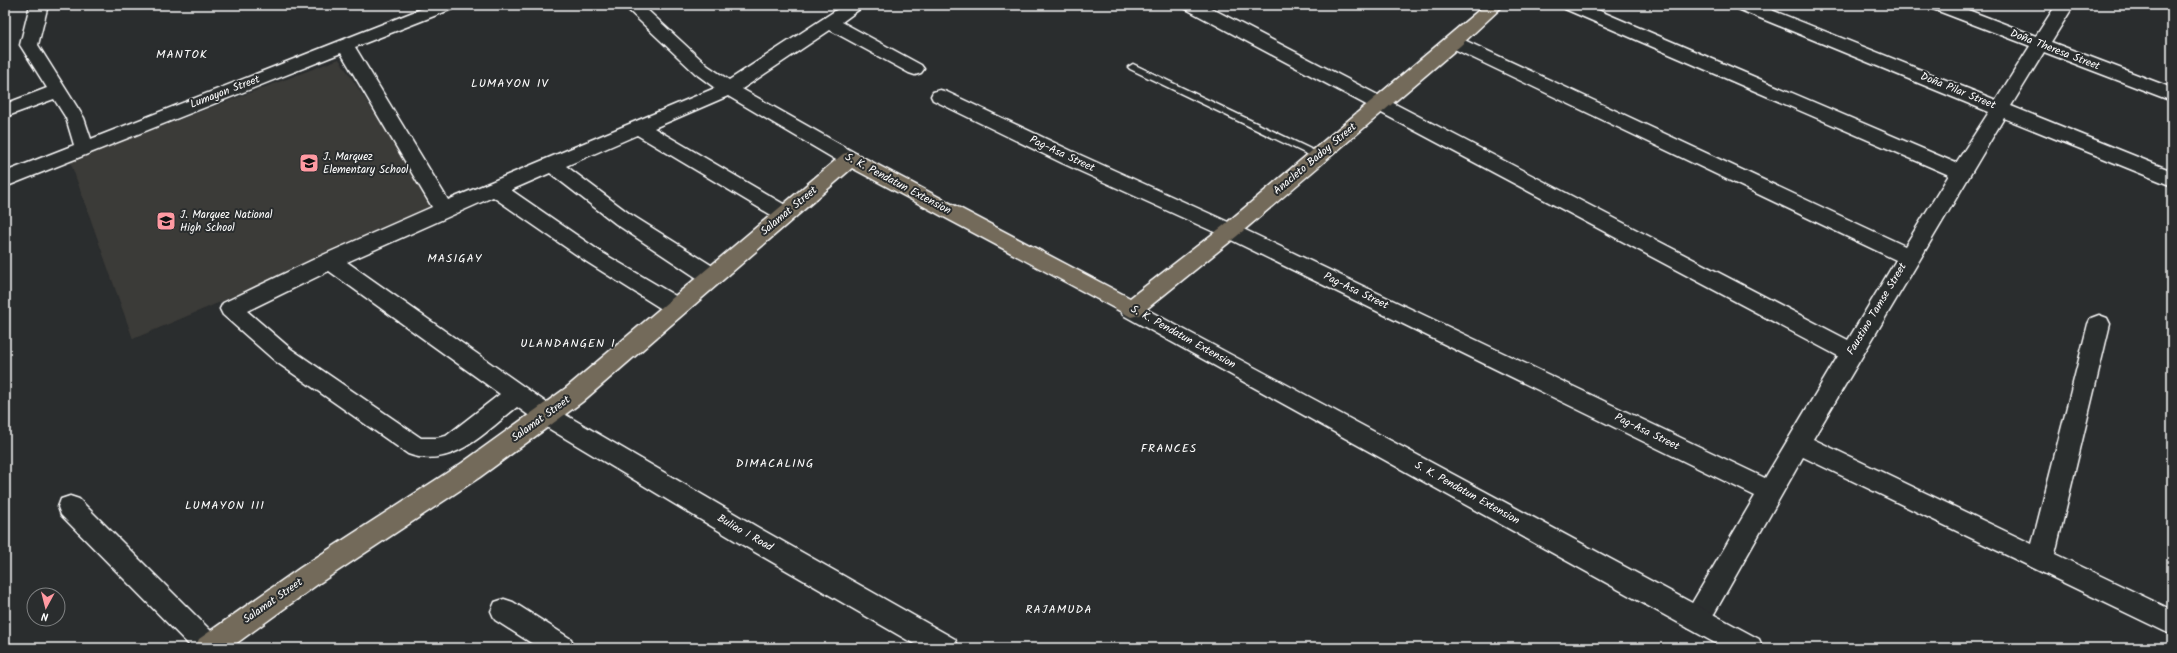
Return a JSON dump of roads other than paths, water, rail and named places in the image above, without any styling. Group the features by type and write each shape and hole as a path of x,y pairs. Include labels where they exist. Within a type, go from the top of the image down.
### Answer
{"main road":[{"name":"Anacleto Badoy Street","path":"1132,309 1230,231 1454,42 1495,5"},
{"name":"Salamat Street","path":"208,648 309,576 471,470 599,375 711,276 850,159"},
{"name":"S. K. Pendatun Extension","path":"850,159 1132,309"}],"street":[{"path":"38,5 29,45 75,118 84,147"},
{"name":"Lumayon Street","path":"5,180 84,147 446,5"},
{"name":"S. K. Pendatun Extension","path":"632,5 702,70 729,89 850,159"},
{"path":"517,394 454,443 443,448 429,449 416,447 283,355 231,309 330,261 444,210 637,126 729,89 856,5"},
{"path":"1192,5 1379,105 1851,352"},
{"path":"1570,5 1961,173"},
{"name":"Doña Pilar Street","path":"1744,5 2172,179"},
{"name":"Doña Theresa Street","path":"1938,5 2172,95"},
{"name":"Faustino Tamse Street","path":"1697,619 1797,443 1851,352 2000,108 2065,5"},
{"path":"830,23 915,69"},
{"path":"1454,42 1909,257"},
{"path":"345,45 444,210"},
{"path":"5,111 57,90"},
{"name":"Pag-Asa Street","path":"940,96 1069,158 1230,231 1769,492"},
{"path":"637,126 785,214"},
{"path":"551,164 623,219 711,276"},
{"path":"494,188 594,257 676,307"},
{"name":"Buliao I Road","path":"330,261 546,415 750,536 946,648"},
{"name":"S. K. Pendatun Extension","path":"1132,309 1750,648"},
{"path":"2041,560 2099,324"},
{"path":"1797,443 2172,623"},
{"path":"70,507 208,648"},
{"path":"504,611 562,648"}],"lane":[{"path":"1133,67 1318,156"}],"place":[{"name":"J. Marquez Elementary School","path":"309,163"},
{"name":"J. Marquez National High School","path":"166,221"}],"district":[{"name":"MANTOK","path":"182,54"},
{"name":"LUMAYON IV","path":"510,83"},
{"name":"MASIGAY","path":"455,258"},
{"name":"ULANDANGEN I","path":"568,343"},
{"name":"FRANCES","path":"1169,448"},
{"name":"DIMACALING","path":"775,463"},
{"name":"LUMAYON III","path":"225,505"},
{"name":"RAJAMUDA","path":"1059,609"}]}
